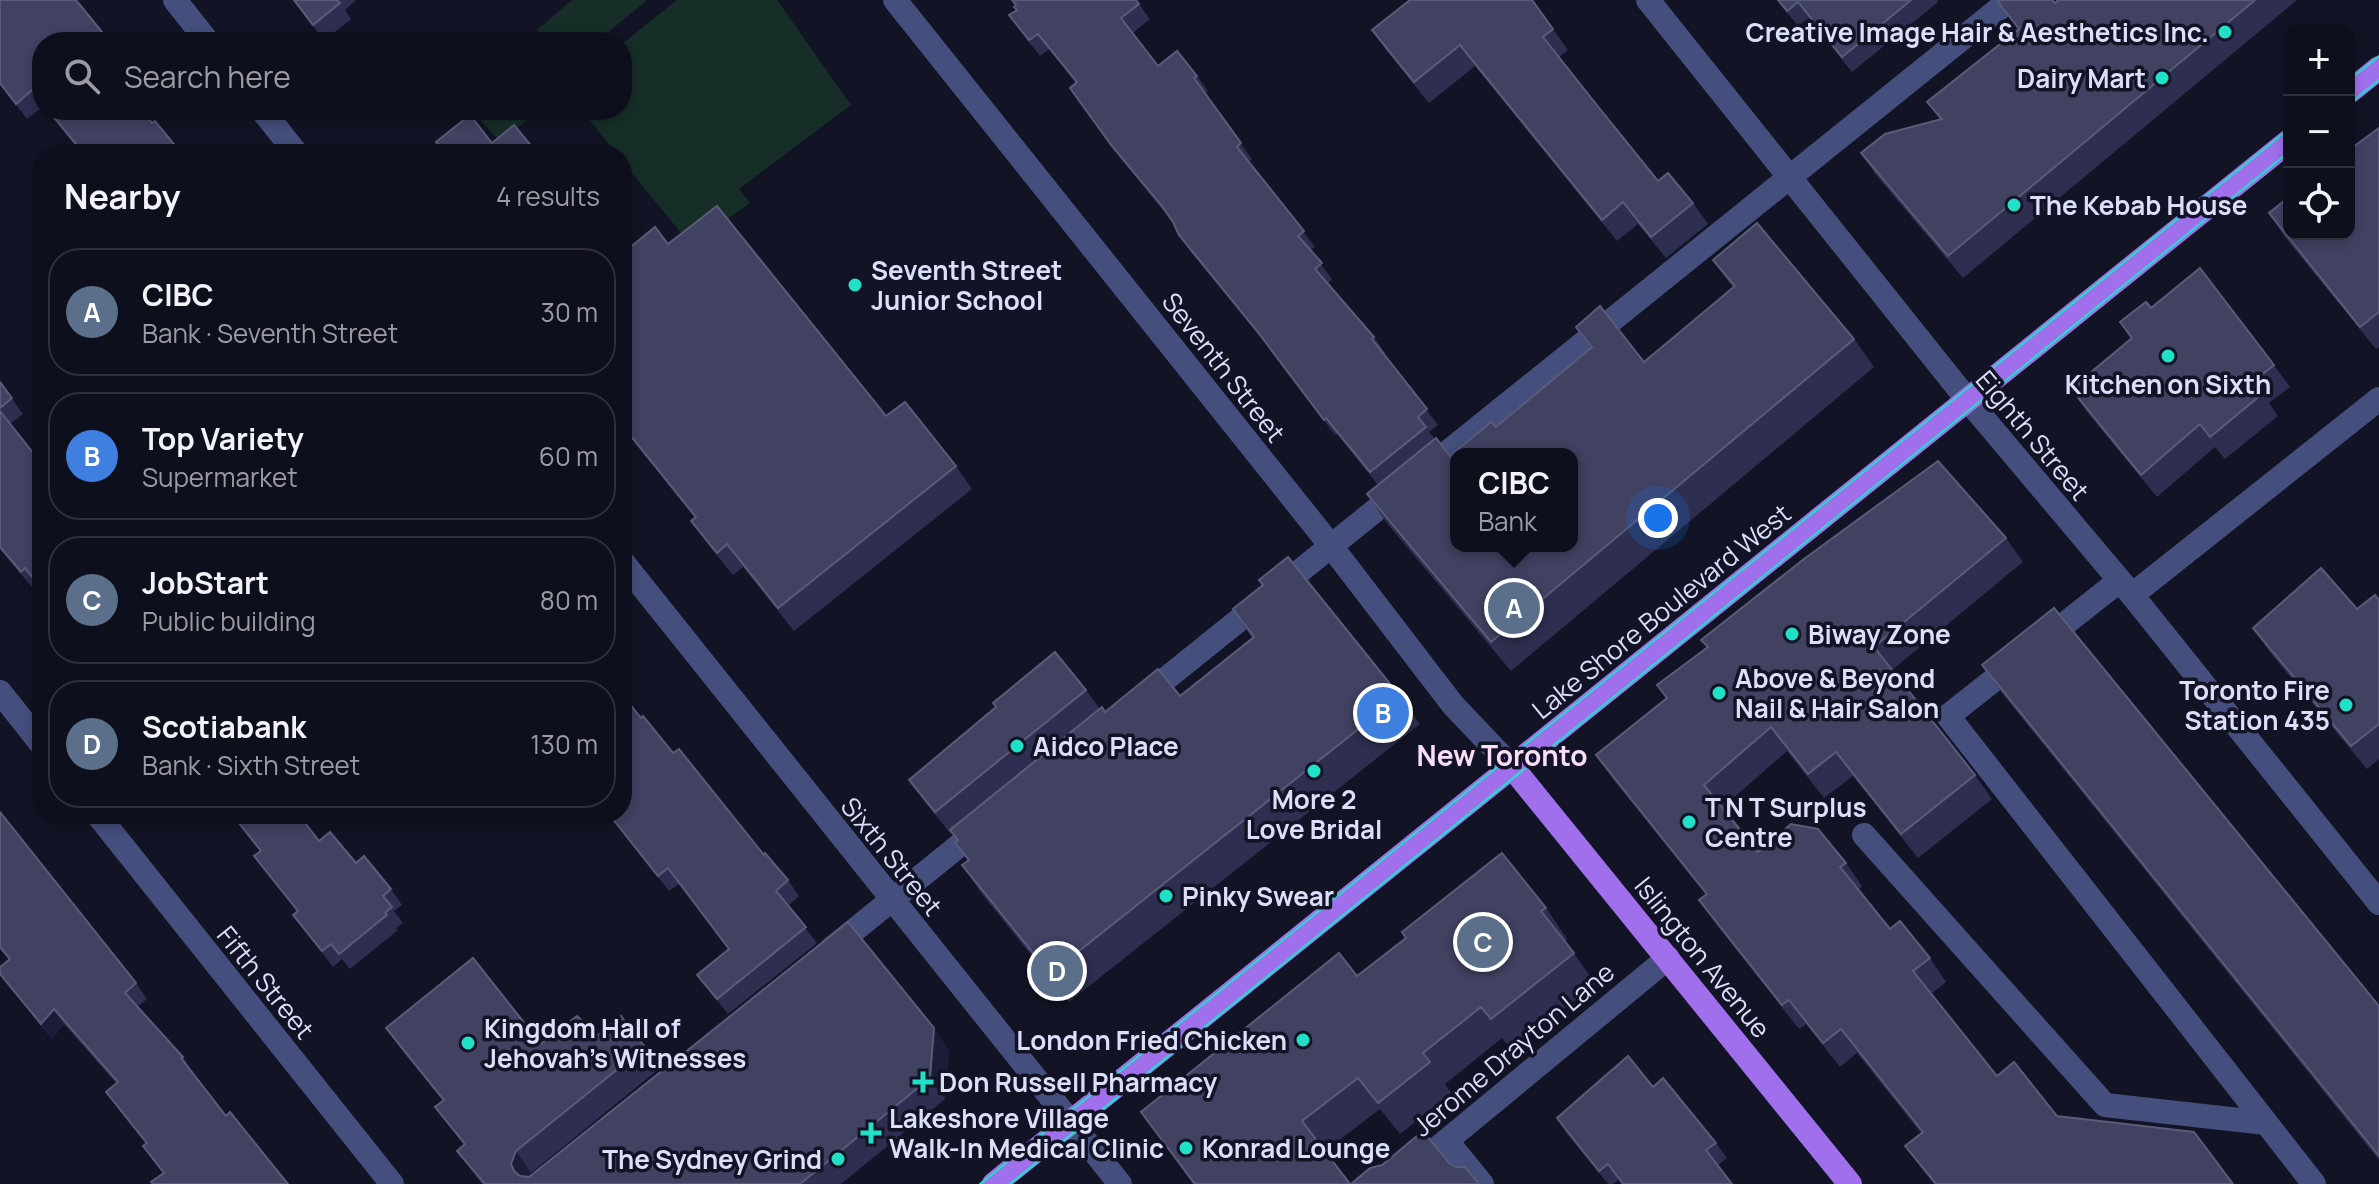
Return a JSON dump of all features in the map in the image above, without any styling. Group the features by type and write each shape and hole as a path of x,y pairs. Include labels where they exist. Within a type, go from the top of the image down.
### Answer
{"main road":[{"path":"2355,87 2379,68"},
{"name":"Lake Shore Boulevard West","path":"994,1184 2283,146"},
{"name":"Islington Avenue","path":"1512,767 1850,1184"}],"street":[{"path":"175,0 200,32"},
{"name":"Seventh Street","path":"895,0 1331,546 1453,705 1512,767"},
{"name":"Eighth Street","path":"1648,0 1968,400 2125,588 2379,903"},
{"path":"1453,448 2010,0"},
{"path":"270,120 289,144"},
{"path":"2314,1184 1948,716 2379,399"},
{"path":"1124,713 1450,450"},
{"name":"Sixth Street","path":"632,574 1120,1184"},
{"path":"0,692 32,732"},
{"path":"810,966 1003,810"},
{"name":"Fifth Street","path":"105,824 392,1184"},
{"path":"1864,835 2105,1105 2266,1123"},
{"name":"Jerome Drayton Lane","path":"1394,1184 1668,958"},
{"path":"1447,1141 1482,1184"}],"green space":[{"path":"572,0 646,0 608,32 537,30"},
{"path":"677,0 777,0 851,105 739,189 750,203 691,245 632,173 632,144 609,144 589,120 632,120 632,36"},
{"path":"481,120 527,120 500,142"}],"building":[{"path":"0,0 76,0 102,32 32,32 32,90 16,104 0,83"},
{"path":"294,0 337,0 340,3 313,25"},
{"path":"1012,0 1136,0 1139,4 1121,18 1158,66 1177,51 1197,76 1194,78 1241,143 1237,147 1304,231 1298,236 1322,263 1315,269 1374,337 1372,339 1427,409 1418,417 1426,427 1370,472 1326,418 1324,420 1179,235 1162,206 1111,145 1070,88 1077,82 1038,34 1029,40 1009,15 1017,10"},
{"path":"1410,0 1532,0 1553,29 1543,37 1596,104 1658,181 1668,173 1693,203 1651,237 1623,202 1602,220 1460,45 1414,82 1372,30"},
{"path":"1778,0 1911,0 1842,57 1798,2 1787,11"},
{"path":"2052,0 2055,3 2058,0 2255,0 1948,256 1861,153 1885,134 1942,119 1927,102 2019,29 1998,2"},
{"path":"56,120 155,121 174,144 76,144"},
{"path":"464,120 474,120 492,143 514,125 530,144 438,144 436,142"},
{"path":"2379,128 2379,312 2360,327 2291,240 2355,240 2355,146"},
{"path":"2283,202 2283,231 2269,213"},
{"path":"717,206 886,416 905,402 956,466 778,608 727,544 717,553 691,521 696,517 632,437 632,246 655,227 668,244"},
{"path":"1757,223 1854,339 1491,642 1367,494 1436,438 1450,456 1450,552 1578,552 1578,448 1460,448 1491,422 1496,427 1592,347 1576,327 1600,306 1644,362 1735,286 1713,260"},
{"path":"2200,268 2274,365 2253,382 2262,394 2210,437 2200,424 2141,475 2071,389 2132,338 2120,322 2146,302 2151,308"},
{"path":"0,382 12,398 0,408"},
{"path":"0,411 32,451 32,577 25,568 21,572 0,547"},
{"path":"1938,461 2006,538 1874,647 1975,775 1901,834 1836,752 1808,774 1771,727 1704,785 1758,852 1791,824 1818,829 1846,863 1840,867 1890,929 1900,921 1930,958 1913,971 1997,1076 2014,1062 2057,1116 2194,1132 2233,1184 1936,1184 1905,1146 1923,1132 1841,1029 1823,1043 1789,1000 1782,1005 1699,900 1707,894 1596,755 1667,698 1657,685 1708,647 1701,640 1804,559"},
{"path":"1288,557 1400,696 1050,974 962,865 969,860 955,843 958,840 950,830 1102,707 1105,712 1158,669 1180,696 1254,637 1233,609 1263,585 1259,580"},
{"name":"Toronto Fire Station 435","path":"2321,568 2357,609 2375,595 2379,600 2379,724 2351,746 2253,628"},
{"path":"2054,608 2379,1006 2379,1156 1982,665"},
{"path":"1055,652 1086,690 935,812 909,780 996,707 993,703"},
{"path":"632,707 673,753 679,749 764,855 788,880 776,891 806,927 717,999 697,975 729,949 668,868 658,876 617,824 632,824"},
{"path":"0,812 136,983 125,993 183,1057 226,1116 230,1112 288,1184 151,1182 164,1173 143,1146 147,1143 106,1092 118,1082 54,1009 41,1024 0,974 0,967 10,959 0,947"},
{"path":"240,824 306,824 319,841 330,832 356,863 364,856 391,889 383,896 392,907 385,913 387,915 339,954 331,944 322,951 293,915 298,911 254,856 261,851"},
{"path":"1502,853 1546,908 1541,911 1574,953 1491,1019 1481,1007 1423,1053 1430,1062 1378,1103 1358,1078 1302,1121 1350,1184 1195,1184 1141,1112 1339,953 1357,976 1406,938 1402,932"},
{"path":"848,922 934,1028 930,1078 800,1184 485,1184 457,1151 465,1144 435,1107 444,1100 386,1028 473,958 541,1044 577,1016 598,1035 621,1016 645,1047 516,1151 511,1164 514,1171 520,1176 529,1177"},
{"path":"1628,1056 1653,1087 1663,1078 1716,1143 1706,1150 1732,1184 1623,1184 1608,1164 1599,1171 1557,1118"},
{"path":"1423,1131 1449,1163 1465,1167 1479,1184 1351,1184 1370,1168 1382,1165"}],"tram line":[{"path":"2355,75 2379,56"},
{"path":"2355,99 2379,80"},
{"path":"980,1184 2283,134"},
{"path":"1010,1184 2283,157"}],"place":[{"name":"Creative Image Hair & Aesthetics Inc.","path":"2225,32"},
{"name":"Dairy Mart","path":"2162,78"},
{"name":"The Kebab House","path":"2014,205"},
{"name":"Seventh Street Junior School","path":"855,285"},
{"name":"Kitchen on Sixth","path":"2168,356"},
{"name":"CIBC","path":"1514,608"},
{"name":"Biway Zone","path":"1792,634"},
{"name":"Above & Beyond Nail & Hair Salon","path":"1719,693"},
{"name":"Toronto Fire Station 435","path":"2346,705"},
{"name":"Top Variety","path":"1383,713"},
{"name":"Aidco Place","path":"1017,746"},
{"name":"More 2 Love Bridal","path":"1314,771"},
{"name":"T N T Surplus Centre","path":"1689,822"},
{"name":"Pinky Swear","path":"1166,896"},
{"name":"JobStart","path":"1483,942"},
{"name":"Scotiabank","path":"1057,971"},
{"name":"London Fried Chicken","path":"1303,1040"},
{"name":"Kingdom Hall of Jehovah's Witnesses","path":"468,1043"},
{"name":"Don Russell Pharmacy","path":"923,1082"},
{"name":"Lakeshore Village Walk-In Medical Clinic","path":"871,1133"},
{"name":"Konrad Lounge","path":"1186,1148"},
{"name":"The Sydney Grind","path":"838,1159"}],"district":[{"name":"New Toronto","path":"1502,755"}]}
